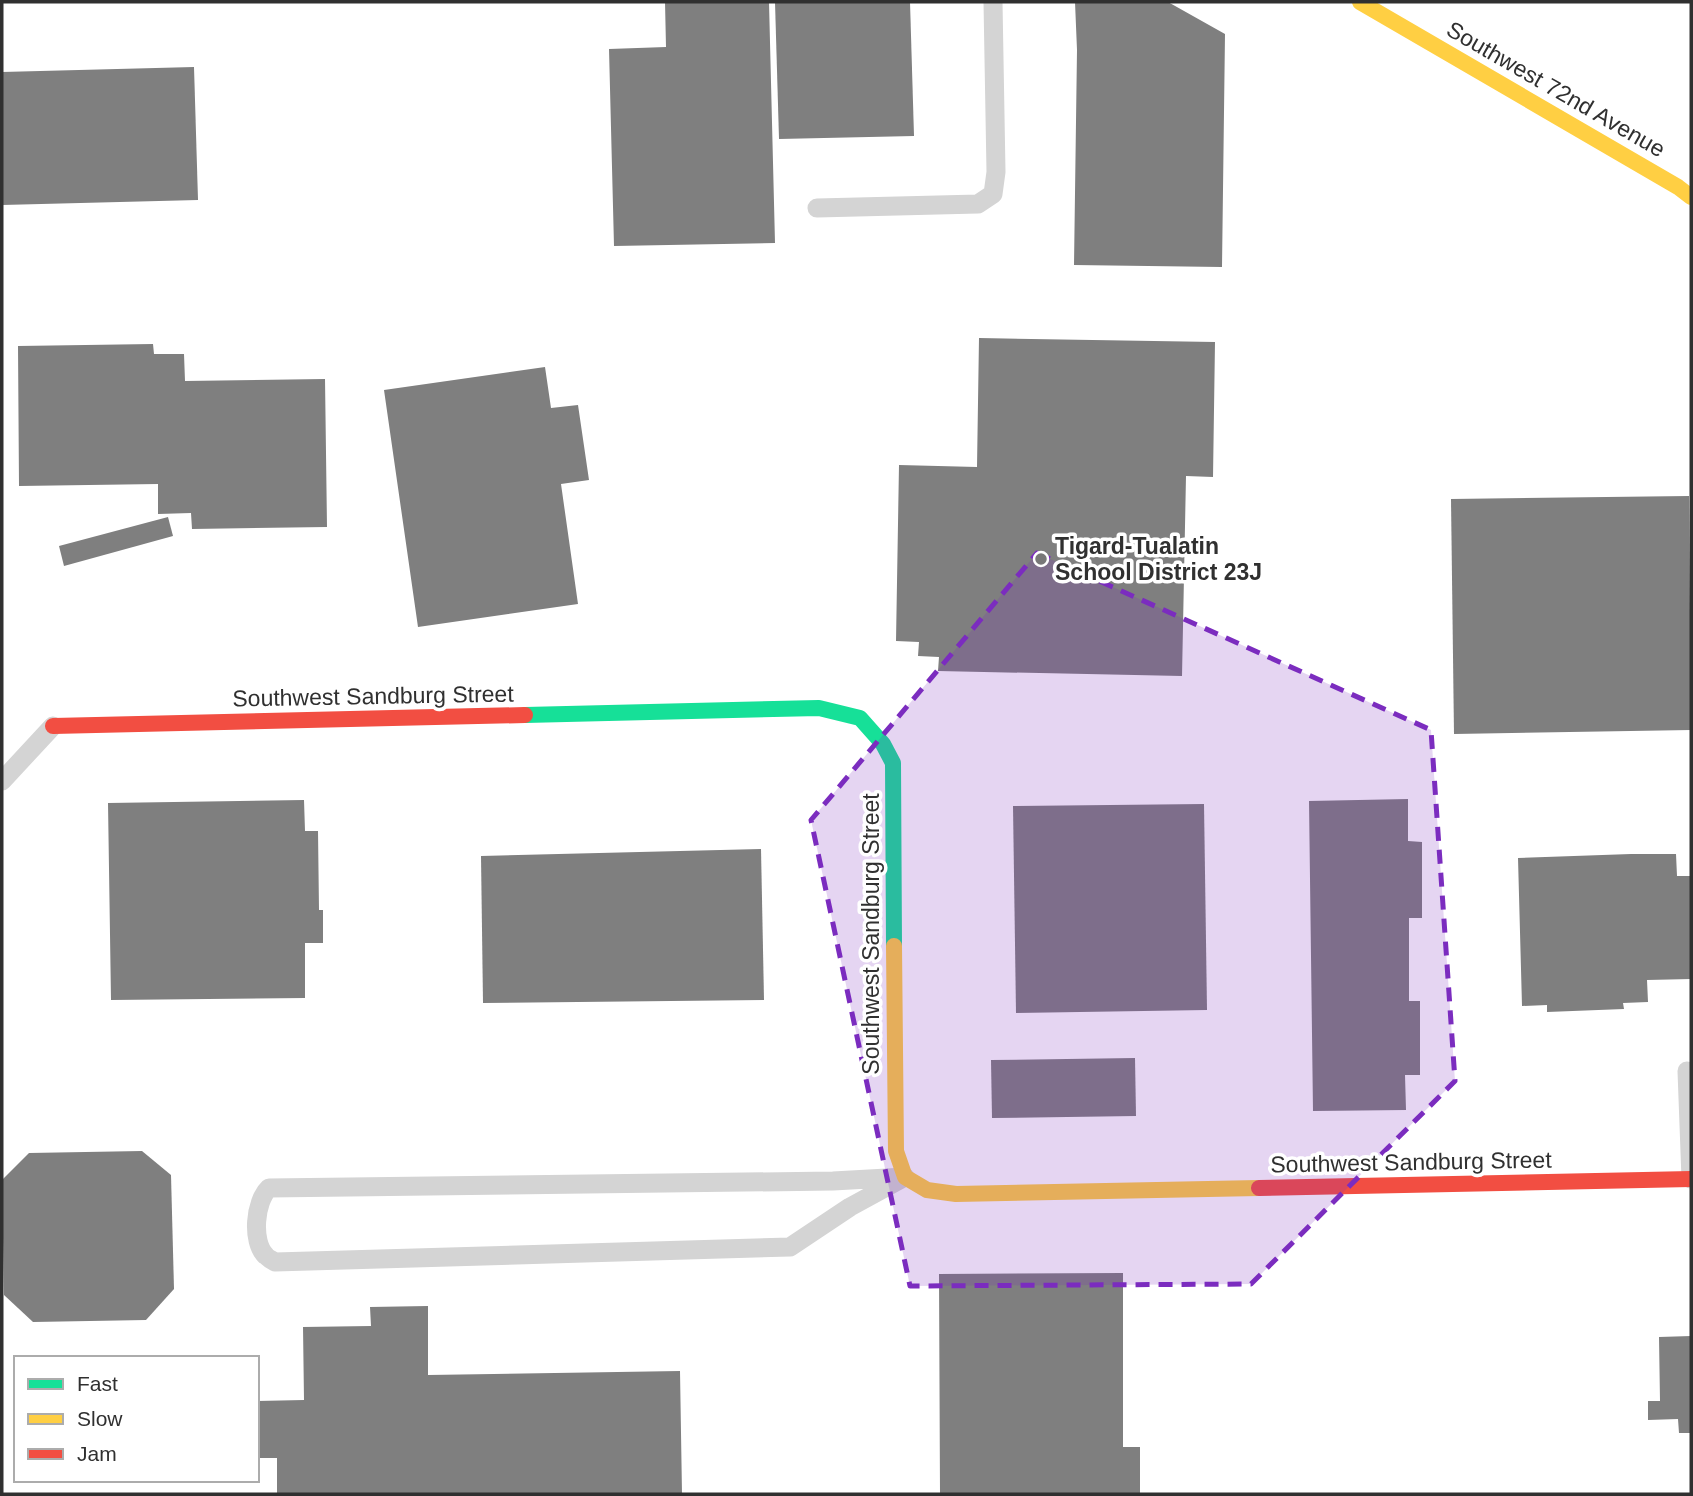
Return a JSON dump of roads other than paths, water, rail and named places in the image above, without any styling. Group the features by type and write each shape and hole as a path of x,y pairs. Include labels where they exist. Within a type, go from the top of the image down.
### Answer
{"street":[{"name":"Southwest 72nd Avenue","path":"1360,2 1691,197"},
{"name":"Southwest Sandburg Street","path":"53,726 819,708 860,718 883,744 893,764 897,1151 905,1177 927,1190 956,1194 1691,1178"}],"lane":[{"path":"817,208 978,204 993,194 996,173 993,2"},
{"path":"2,781 53,726"},
{"path":"1687,1071 1691,1178"},
{"path":"905,1177 850,1207 790,1247 275,1262 266,1256 259,1245 257,1209 262,1194 269,1188 833,1181 905,1177"}],"place":[{"name":"Tigard-Tualatin School District 23J","path":"1041,559"}]}
